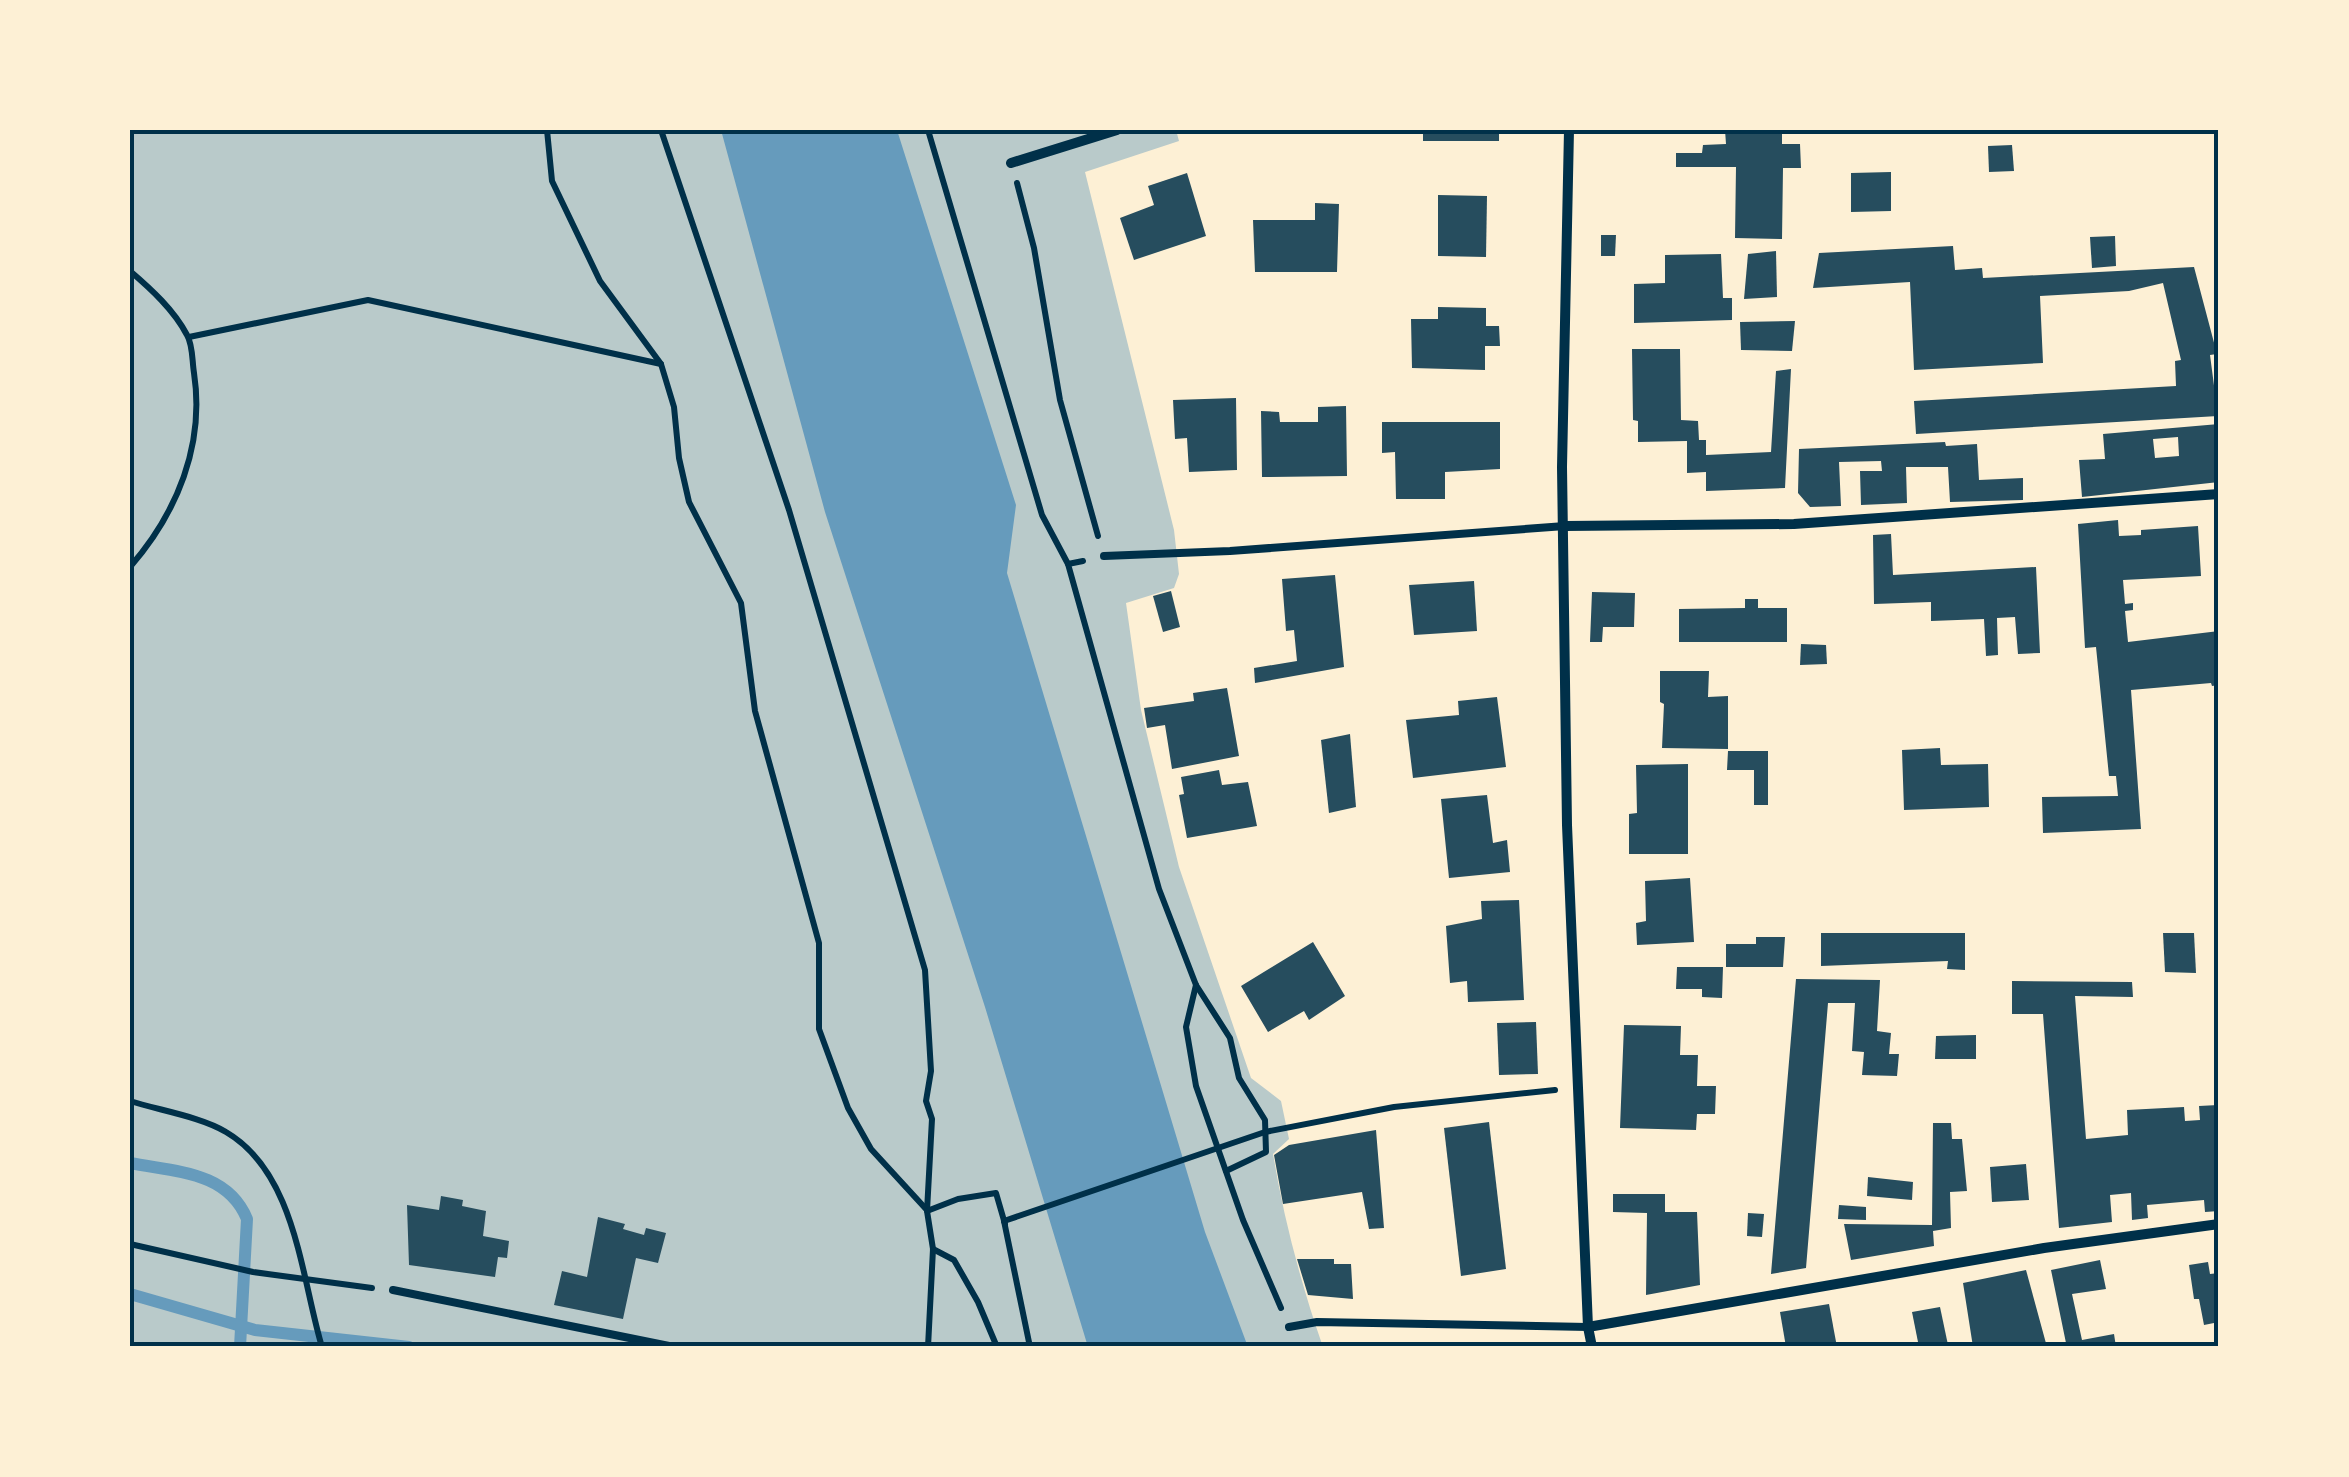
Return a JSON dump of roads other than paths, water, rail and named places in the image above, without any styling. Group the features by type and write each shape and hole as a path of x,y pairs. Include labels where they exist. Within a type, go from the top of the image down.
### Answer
{"street":[{"path":"1011,163 1117,130"},
{"path":"1569,130 1562,467 1567,826 1588,1327 1592,1347"},
{"path":"1565,526 1794,524 2219,494"},
{"path":"1588,1327 2044,1248 2219,1224"}],"lane":[{"path":"1104,556 1230,551 1565,526"},
{"path":"393,1290 674,1347"},
{"path":"1289,1326 1317,1322 1588,1327"}],"water":[{"path":"721,130 897,130 1016,505 1007,573 1205,1232 1248,1347 1088,1347 985,1007 825,512"}],"waterway":[{"path":"130,1163 198,1176 227,1191 238,1203 247,1219 240,1347"},
{"path":"130,1294 255,1330 409,1347"}]}
